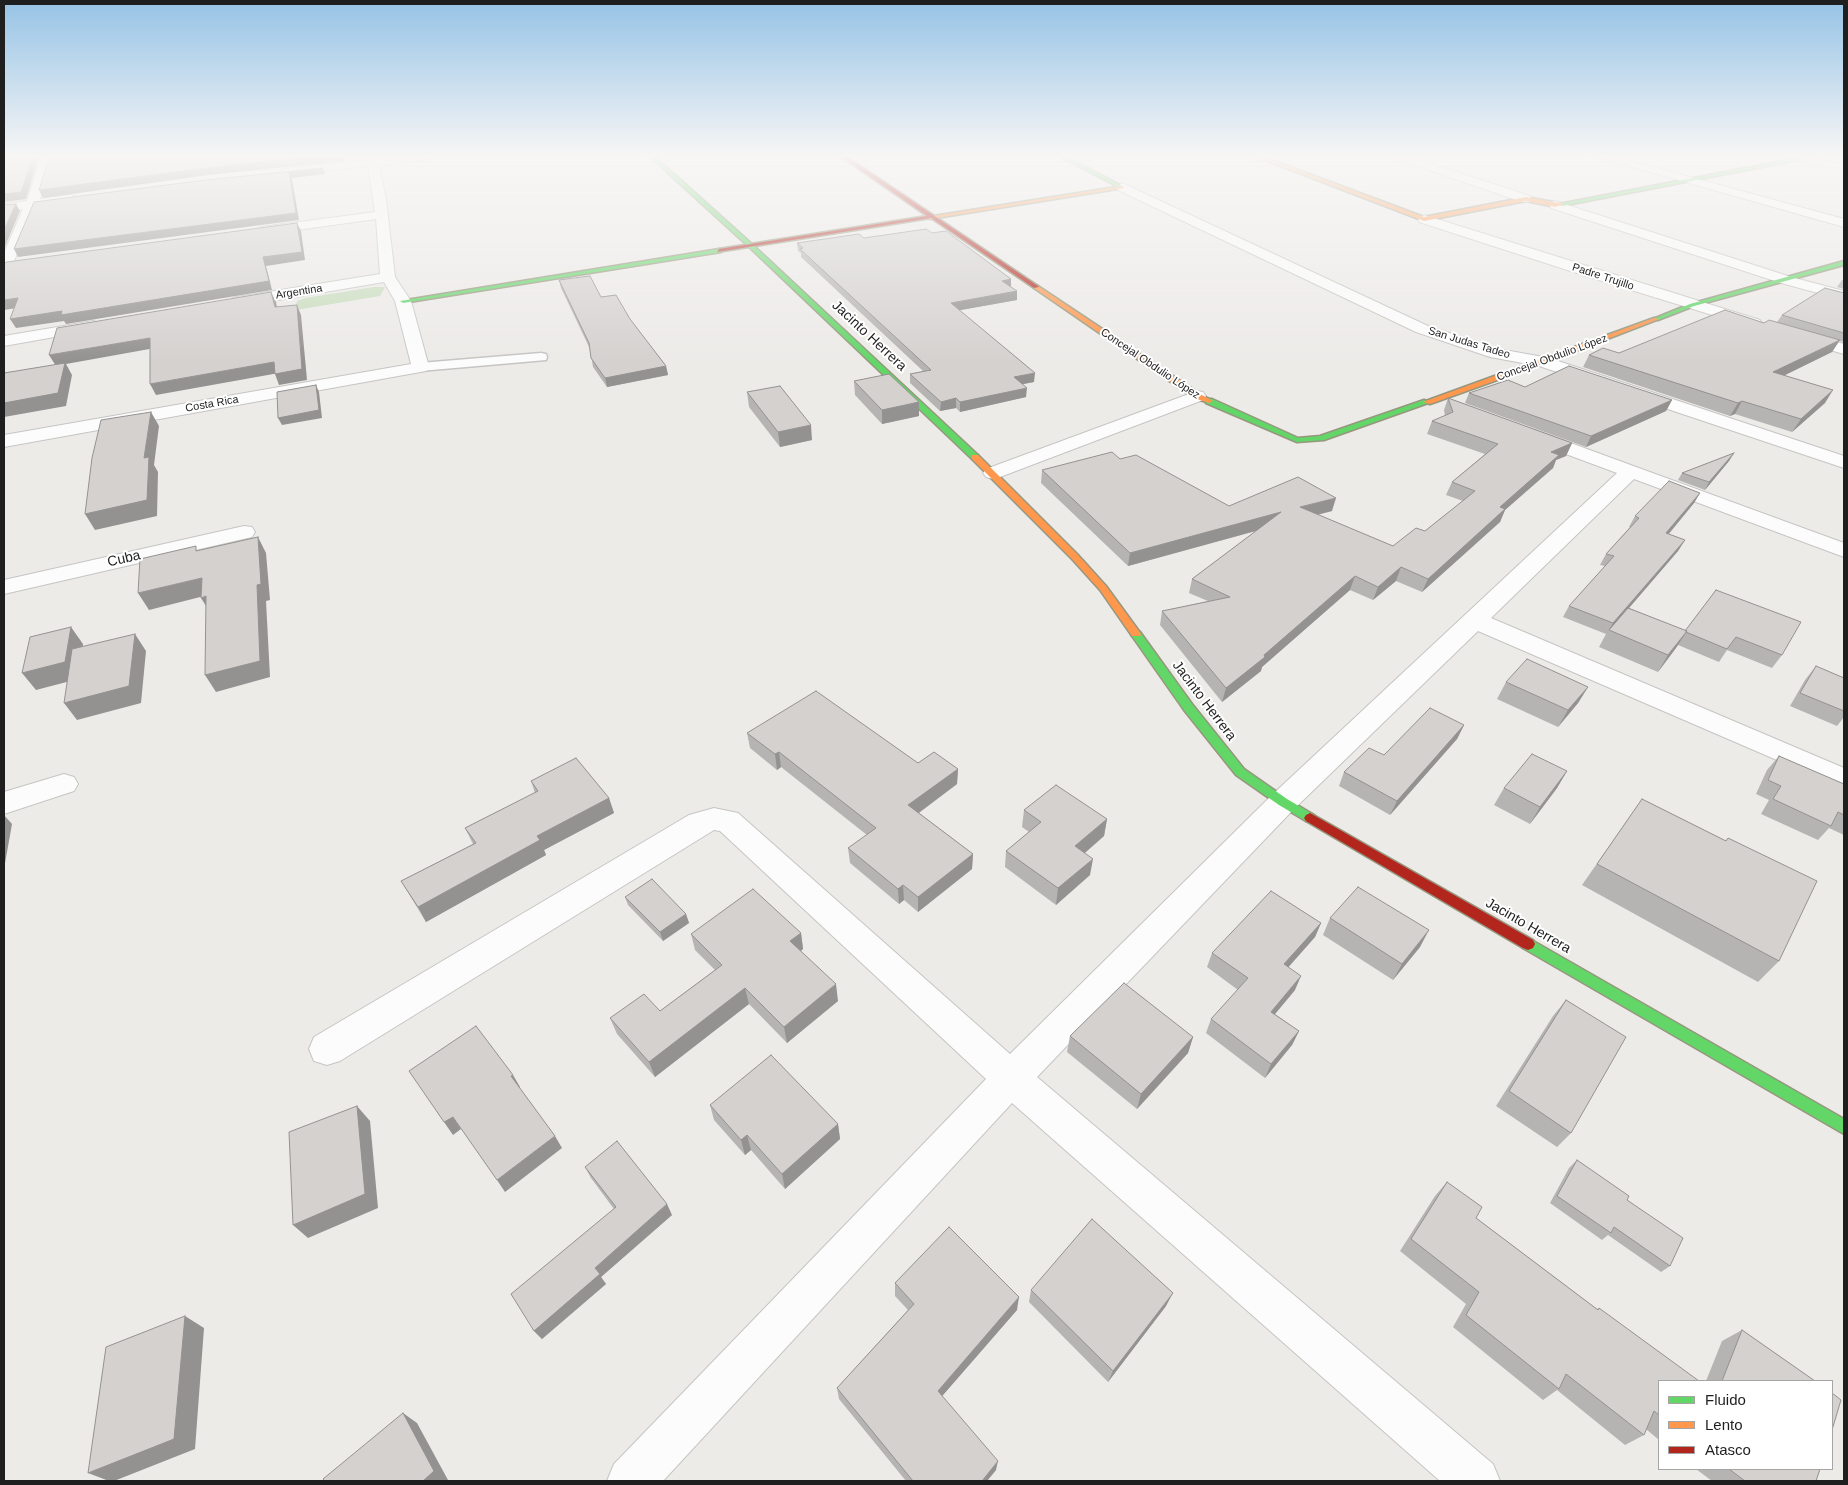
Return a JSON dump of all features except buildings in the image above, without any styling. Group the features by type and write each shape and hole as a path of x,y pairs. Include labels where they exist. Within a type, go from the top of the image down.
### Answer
{"street":[{"path":"4,266 23,223"},
{"path":"252,232 318,223"},
{"path":"381,223 388,277 403,300 420,367"},
{"name":"Jacinto Herrera","path":"726,223 993,473 1103,588 1188,707 1233,764 1249,778 1284,802 1844,1127"},
{"path":"403,300 887,223"},
{"name":"Concejal Obdulio López","path":"944,223 1197,396 1297,440 1320,438 1435,399 1543,362 1692,305 1844,263"},
{"name":"San Judas Tadeo","path":"1199,223 1422,329 1496,353 1543,362 1844,462"},
{"name":"Padre Trujillo","path":"1437,223 1692,305 1768,327"},
{"path":"1611,223 1786,280 1844,296"},
{"path":"4,266 24,263"},
{"name":"Argentina","path":"220,305 388,277"},
{"path":"4,341 112,323"},
{"path":"1787,333 1844,349"},
{"name":"Costa Rica","path":"4,440 420,367"},
{"path":"993,473 1197,396"},
{"path":"1435,399 1463,409"},
{"path":"1518,430 1844,550"},
{"path":"630,1481 1011,1078 1284,802 1630,472"},
{"name":"Cuba","path":"4,587 244,532"},
{"path":"1474,620 1844,779"},
{"path":"4,803 64,784"},
{"path":"326,1049 700,823 720,819 728,821 1011,1078 1476,1481"}],"lane":[{"path":"420,367 541,357"}],"green space":[{"path":"385,287 380,296 278,313 293,307 297,301 305,298"}],"traffic: fast":[{"path":"726,223 975,457"},
{"path":"403,301 719,251"},
{"path":"1656,319 1692,305 1844,263"},
{"path":"1209,401 1297,440 1321,438 1427,402"},
{"path":"1136,634 1188,707 1240,772 1310,818"},
{"path":"1528,944 1844,1127"}],"traffic: slow":[{"path":"1036,287 1197,396 1209,401"},
{"path":"1427,402 1543,362 1656,319"},
{"path":"975,457 1075,557 1103,588 1136,634"}],"traffic: jam":[{"path":"719,251 891,223"},
{"path":"942,223 1036,287"},
{"path":"1310,818 1528,944"}]}
